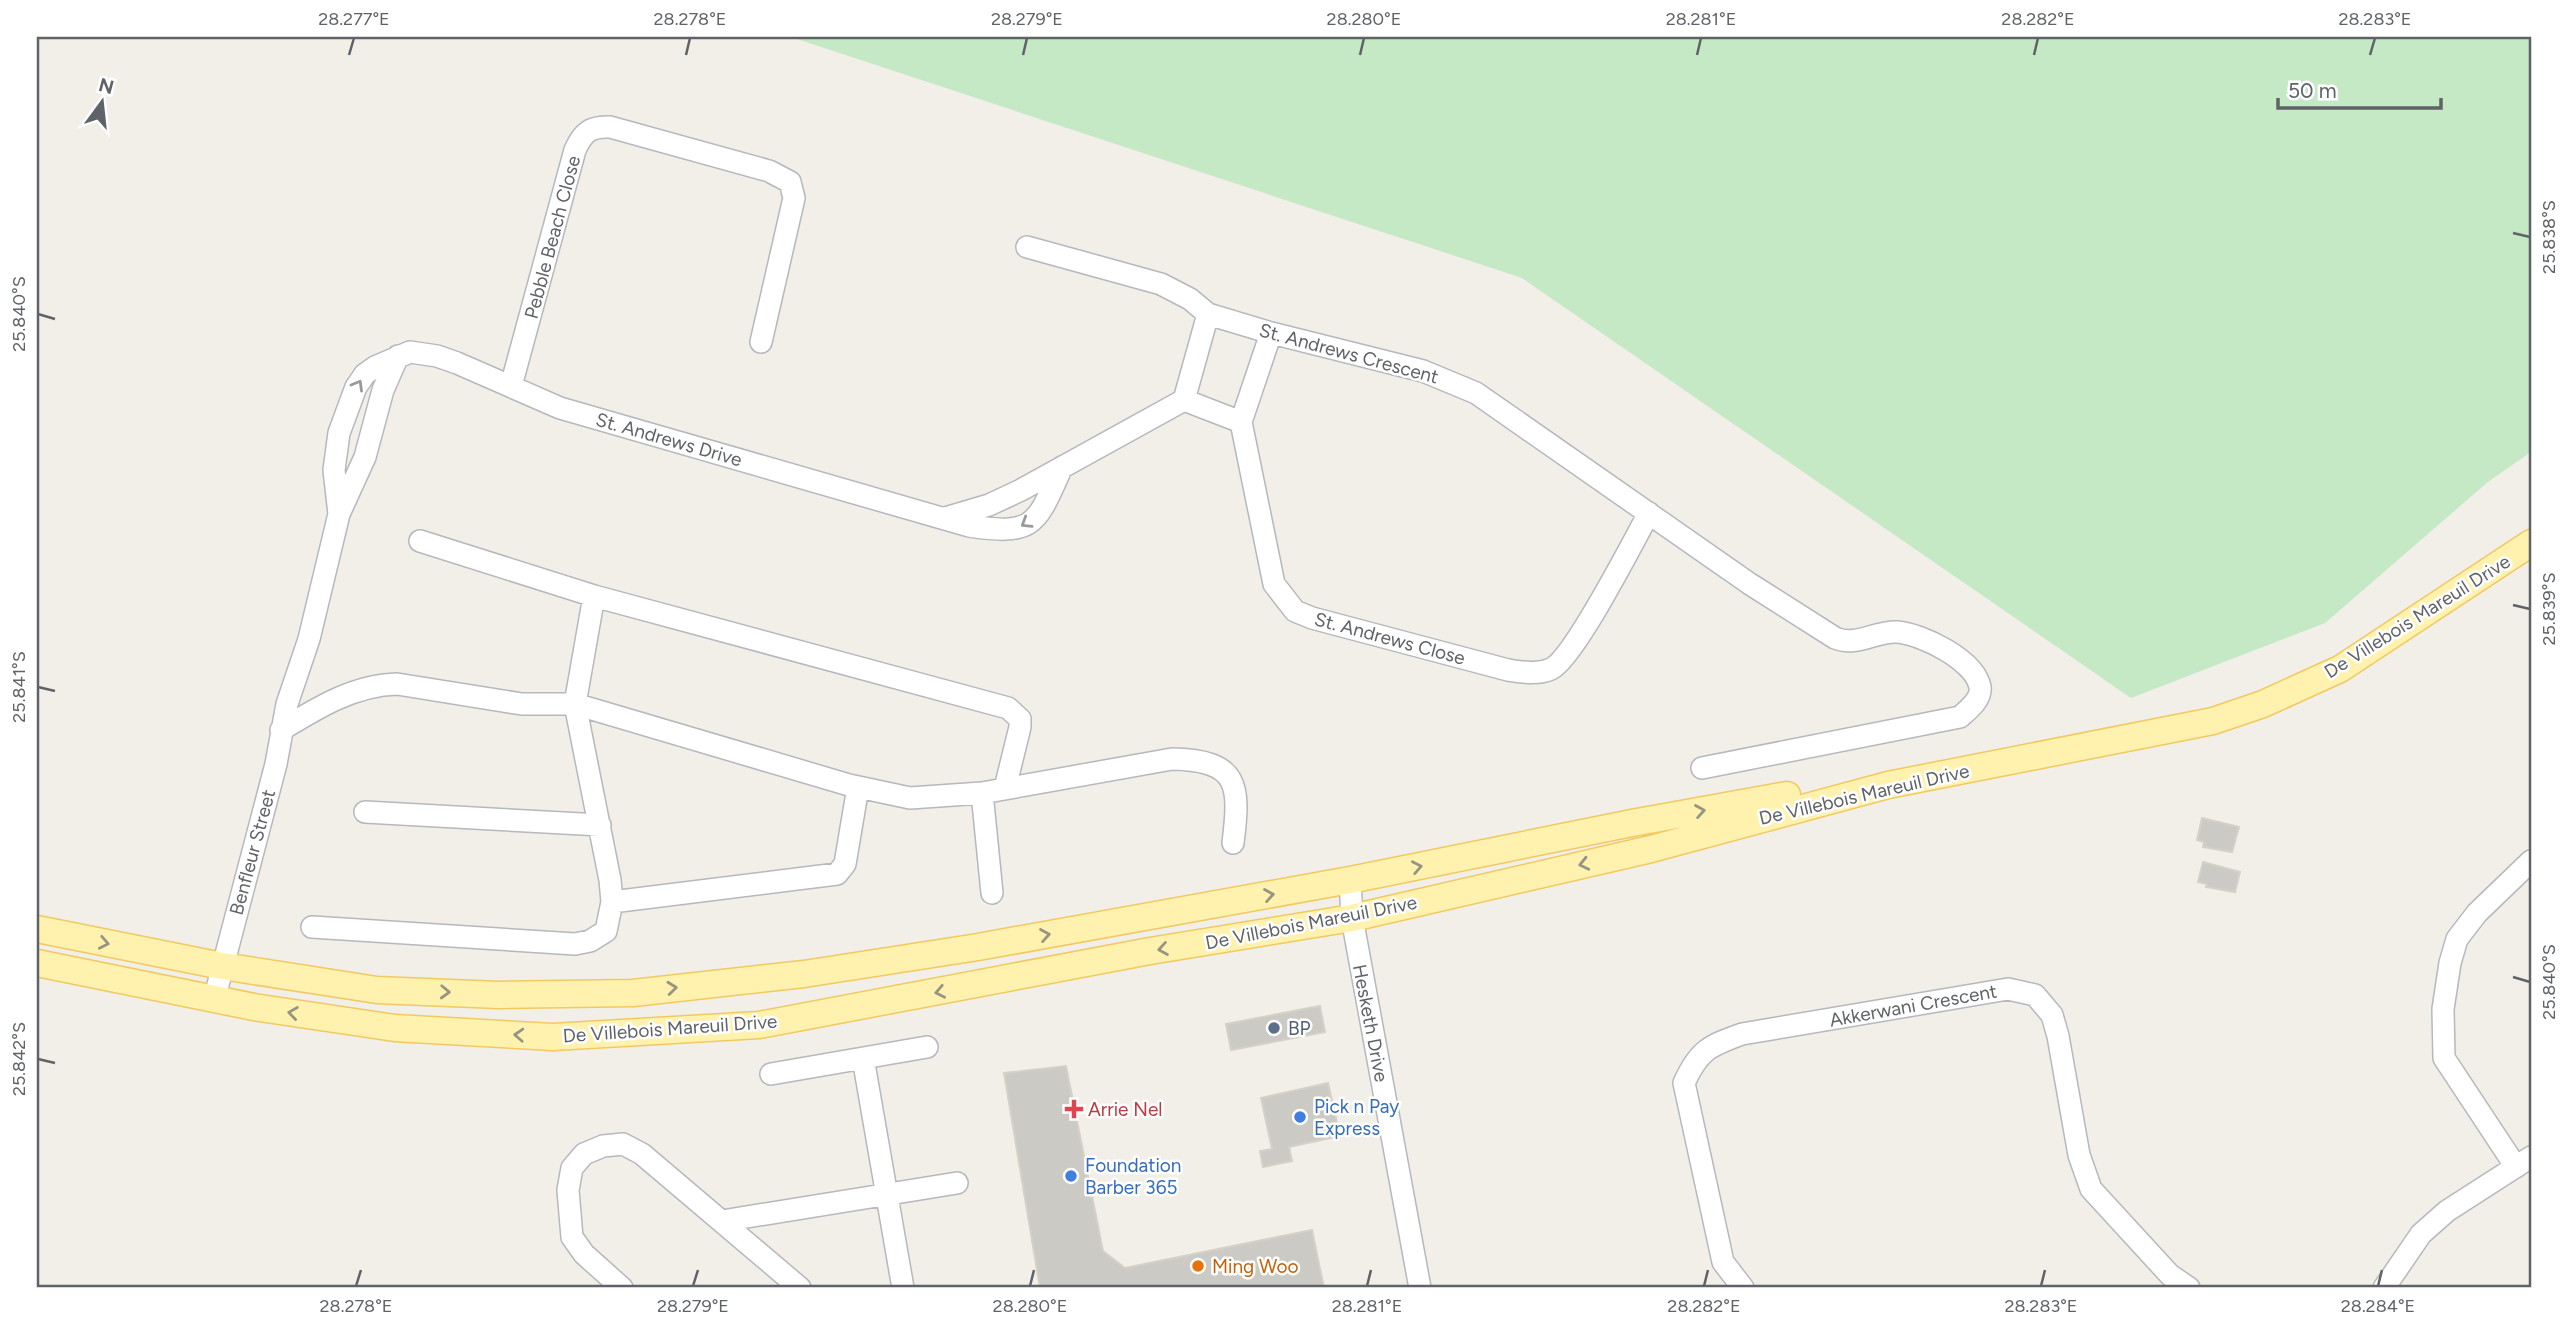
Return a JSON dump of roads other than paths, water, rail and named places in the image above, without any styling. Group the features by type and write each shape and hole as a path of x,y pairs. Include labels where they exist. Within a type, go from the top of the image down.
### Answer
{"main road":[{"name":"De Villebois Mareuil Drive","path":"37,929 222,966 377,990 499,995 633,992 804,974 911,958 1350,880 1632,823 2122,730 2201,712 2259,694 2333,657 2413,610 2531,530"},
{"name":"De Villebois Mareuil Drive","path":"37,963 214,1000 395,1028 553,1037 759,1025 1150,951 1352,918 1651,849 1888,785 2213,721 2263,704 2340,668 2531,543"}],"street":[{"name":"Pebble Beach Close","path":"510,386 575,150 581,135 595,126 610,127 769,171 790,182 794,198 761,342"},
{"name":"St. Andrews Crescent","path":"1027,247 1161,284 1190,299 1208,314 1271,333 1423,371 1467,389 1750,584 1835,638 1846,643 1897,632 1930,641 1973,672 1980,688 1978,697 1960,718 1702,768"},
{"path":"945,518 989,505 1184,400 1208,314"},
{"path":"1184,400 1241,422 1271,333"},
{"name":"St. Andrews Drive","path":"398,356 410,352 437,356 560,408 991,530 1018,530 1032,523 1062,467"},
{"path":"339,514 334,470 339,433 356,387 365,374 398,356"},
{"path":"339,514 365,457 383,390 398,356"},
{"name":"St. Andrews Close","path":"1241,422 1274,584 1295,611 1312,618 1508,670 1542,672 1554,668 1565,656 1649,513"},
{"name":"Benfleur Street","path":"214,1000 276,764 287,704 309,639 339,514"},
{"path":"420,541 594,596 1008,708 1020,719 1020,727 1005,788"},
{"path":"312,927 575,944 590,942 606,931 612,902 600,825 575,704 594,596"},
{"path":"281,730 330,701 378,684 416,685 522,704 575,704 899,797 922,799 982,793 1172,759 1188,759 1227,773 1232,780 1237,800 1233,843"},
{"path":"612,902 837,874 845,864 858,787"},
{"path":"982,793 992,893"},
{"path":"365,812 600,825"},
{"path":"2384,1288 2421,1234 2432,1224 2447,1211 2524,1162 2444,1058 2443,1009 2449,962 2457,939 2477,913 2531,861"},
{"name":"Hesketh Drive","path":"1350,880 1352,918 1420,1288"},
{"name":"Akkerwani Crescent","path":"1743,1288 1723,1262 1716,1235 1684,1083 1694,1061 1713,1045 1742,1034 2008,989 2035,995 2052,1014 2079,1155 2091,1189 2170,1275 2189,1288"},
{"path":"771,1074 927,1047"},
{"path":"863,1058 903,1288"},
{"path":"622,1288 584,1254 572,1237 568,1189 572,1168 584,1154 603,1146 623,1144 642,1154 800,1288"},
{"path":"722,1221 957,1183"}],"place":[{"name":"BP","path":"1274,1028"},
{"name":"Arrie Nel","path":"1074,1109"},
{"name":"Pick n Pay Express","path":"1300,1117"},
{"name":"Foundation Barber 365","path":"1071,1176"},
{"name":"Ming Woo","path":"1198,1266"}]}
